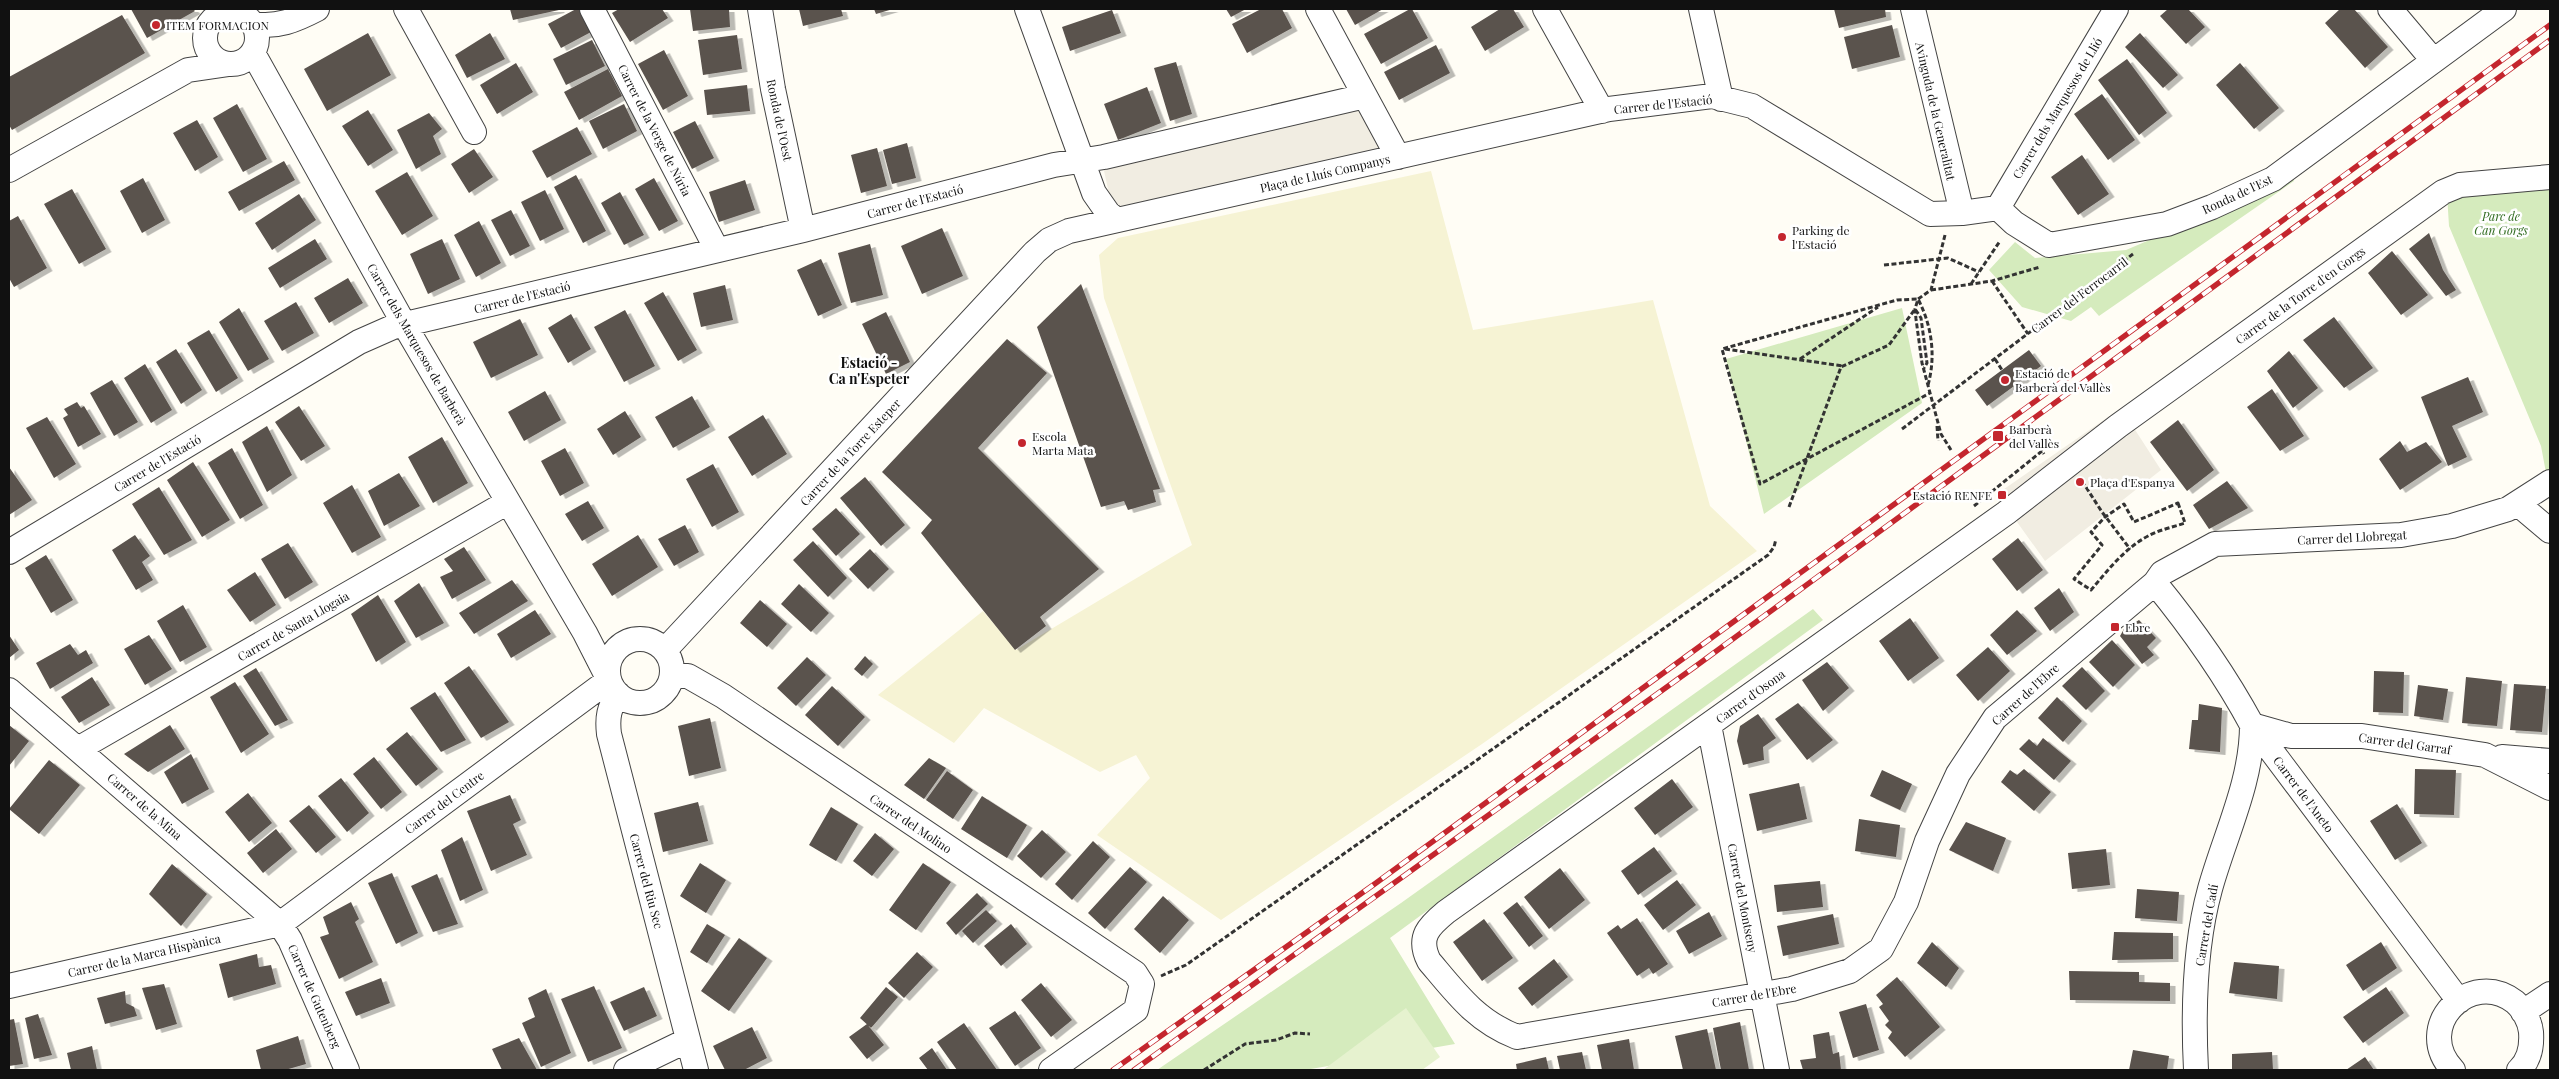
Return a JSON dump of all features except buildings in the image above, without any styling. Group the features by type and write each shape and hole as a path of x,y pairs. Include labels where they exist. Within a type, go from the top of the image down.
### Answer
{"street":[{"path":"188,70 207,24 220,14 242,15 277,25 296,20 317,9"},
{"path":"406,9 474,132"},
{"name":"Carrer de la Verge de Núria","path":"592,9 717,250"},
{"name":"Ronda de l'Oest","path":"760,9 773,89 803,230"},
{"path":"1027,9 1094,193 1108,213 1116,220"},
{"name":"Plaça de Lluís Companys","path":"1116,220 1398,157 1318,9"},
{"path":"1545,9 1602,111"},
{"path":"1701,9 1721,99"},
{"name":"Avinguda de la Generalitat","path":"1912,9 1962,213"},
{"name":"Carrer dels Marquesos de Llió","path":"1998,208 2116,9"},
{"path":"2390,9 2433,60"},
{"name":"Ronda de l'Est","path":"1998,208 2014,223 2049,245 2167,224 2212,207 2274,179 2504,9"},
{"path":"9,170 188,70 229,64 246,59 253,52 256,44 256,32 242,15"},
{"path":"207,24 207,50 213,57 229,64"},
{"name":"Carrer dels Marquesos de Barberà","path":"253,52 404,324 585,632 613,687"},
{"path":"1083,161 1365,96"},
{"name":"Carrer de l'Estació","path":"1398,157 1602,111 1712,96 1752,106 1930,214 1962,213"},
{"name":"Carrer de l'Estació","path":"9,552 359,342 404,324 803,230 1054,165 1083,161"},
{"name":"Carrer de la Torre d'en Gorgs","path":"2066,468 2442,192 2460,185 2550,177"},
{"path":"1962,213 1998,208"},
{"name":"Carrer de la Torre Esteper","path":"665,650 1035,252 1049,240 1069,231 1116,220"},
{"name":"Carrer d'Osona","path":"1429,926 2066,468"},
{"name":"Carrer del Llobregat","path":"2155,583 2162,573 2215,544 2401,535 2452,526 2508,509 2550,482"},
{"name":"Carrer de Santa Llogaia","path":"78,749 508,502"},
{"path":"2518,504 2550,532"},
{"name":"Carrer de l'Aneto","path":"2155,583 2178,611 2241,704 2252,725 2459,1001"},
{"name":"Carrer de l'Ebre","path":"1429,926 1424,943 1429,961 1473,1012 1496,1029 1516,1037 1762,993 1792,990 1850,971 1881,949 1906,902 1927,841 1958,774 1995,718 2155,583"},
{"path":"585,632 593,640 621,645"},
{"path":"643,639 654,642 665,650 671,660 672,676 668,686 658,698 648,702 637,703 622,698 613,687 609,663 621,645 632,640 643,639"},
{"name":"Carrer del Molino","path":"672,676 688,676 723,696 1136,973 1142,984"},
{"name":"Carrer del Centre","path":"280,924 613,687"},
{"name":"Carrer del Riu Sec","path":"613,687 607,720 609,734 696,1070"},
{"name":"Carrer de la Mina","path":"9,690 280,924"},
{"name":"Carrer del Montseny","path":"1709,725 1777,1070"},
{"name":"Carrer del Garraf","path":"2252,725 2291,736 2362,736 2485,756 2550,788"},
{"name":"Carrer del Cadí","path":"2196,1070 2194,1026 2200,950 2209,891 2245,778 2252,747 2252,725"},
{"path":"2485,756 2550,761"},
{"name":"Carrer de la Marca Hispànica","path":"9,986 280,924"},
{"name":"Carrer de Gutenberg","path":"280,924 290,940 347,1070"},
{"path":"1050,1070 1136,1010 1142,984"},
{"path":"2447,1068 2439,1046 2439,1029 2447,1012 2459,1001 2471,994 2487,991 2507,996 2520,1006 2530,1026 2532,1042 2528,1058 2519,1070"},
{"path":"2523,1012 2550,994"},
{"path":"626,1070 688,1040"}],"path":[{"path":"1722,349 1897,300 1918,299 1931,290 1945,234"},
{"path":"1971,284 2001,240"},
{"name":"Carrer del Ferrocarril","path":"1902,429 2140,248"},
{"path":"1884,265 1948,258 1979,272"},
{"path":"1992,281 2028,334"},
{"path":"1789,506 1841,367 1889,345 1915,309 1918,299"},
{"path":"1918,299 1927,316 1934,363 1928,385"},
{"path":"1800,360 1882,304"},
{"path":"1915,309 1924,368 1933,406 1941,434 1951,450"},
{"path":"1722,349 1843,366"},
{"path":"1722,349 1760,484 1930,393"},
{"path":"1994,359 2002,370"},
{"path":"1936,417 1938,440"},
{"path":"1984,497 2042,451 2066,468 2106,516 2130,549"},
{"path":"2178,503 2185,523 2149,535 2123,553 2091,590 2074,579 2102,545 2091,532 2106,516 2124,504 2134,522 2178,503"},
{"path":"1142,984 1186,965 1768,555 1774,547 1776,539"},
{"path":"1204,1070 1245,1044 1276,1040 1296,1033 1310,1034"}],"shaded area":[{"path":"1360,106 1380,149 1112,208 1103,166"},
{"path":"1431,171 1473,330 1653,300 1710,506 1757,551 1482,744 1221,920 1097,835 1150,778 1136,755 1100,772 984,708 954,743 878,695 983,611 1016,650 1192,545 1104,298 1099,255 1118,238"},
{"name":"Plaça d'Espanya","path":"2121,408 2161,470 2045,561 1997,494"}],"green space":[{"name":"Parc de Can Gorgs","path":"2550,169 2550,494 2541,446 2449,226 2446,178"},
{"path":"2290,173 2294,181 2099,316 2091,307 2071,321 2022,307 1989,270 2015,242 2035,258 2126,250 2180,227"},
{"path":"1902,308 1922,403 1764,514 1726,359"},
{"path":"1813,609 1823,620 1390,938 1455,1044 1305,1070 1157,1070 1401,903"},
{"path":"1406,1008 1440,1057 1422,1070 1323,1070"}],"railway":[{"path":"1113,1070 1376,883 2550,25"},
{"path":"1134,1070 1696,666 2550,40"}],"place":[{"name":"ITEM FORMACION","path":"156,25"},
{"name":"Parking de l'Estació","path":"1782,237"},
{"name":"Estació de Barberà del Vallès","path":"2005,380"},
{"name":"Barberà del Vallès","path":"1998,436"},
{"name":"Escola Marta Mata","path":"1022,443"},
{"name":"Plaça d'Espanya","path":"2080,482"},
{"name":"Estació RENFE","path":"2002,495"},
{"name":"Ebre","path":"2115,627"}],"district":[{"name":"Estació - Ca n'Espeter","path":"869,370"}]}
